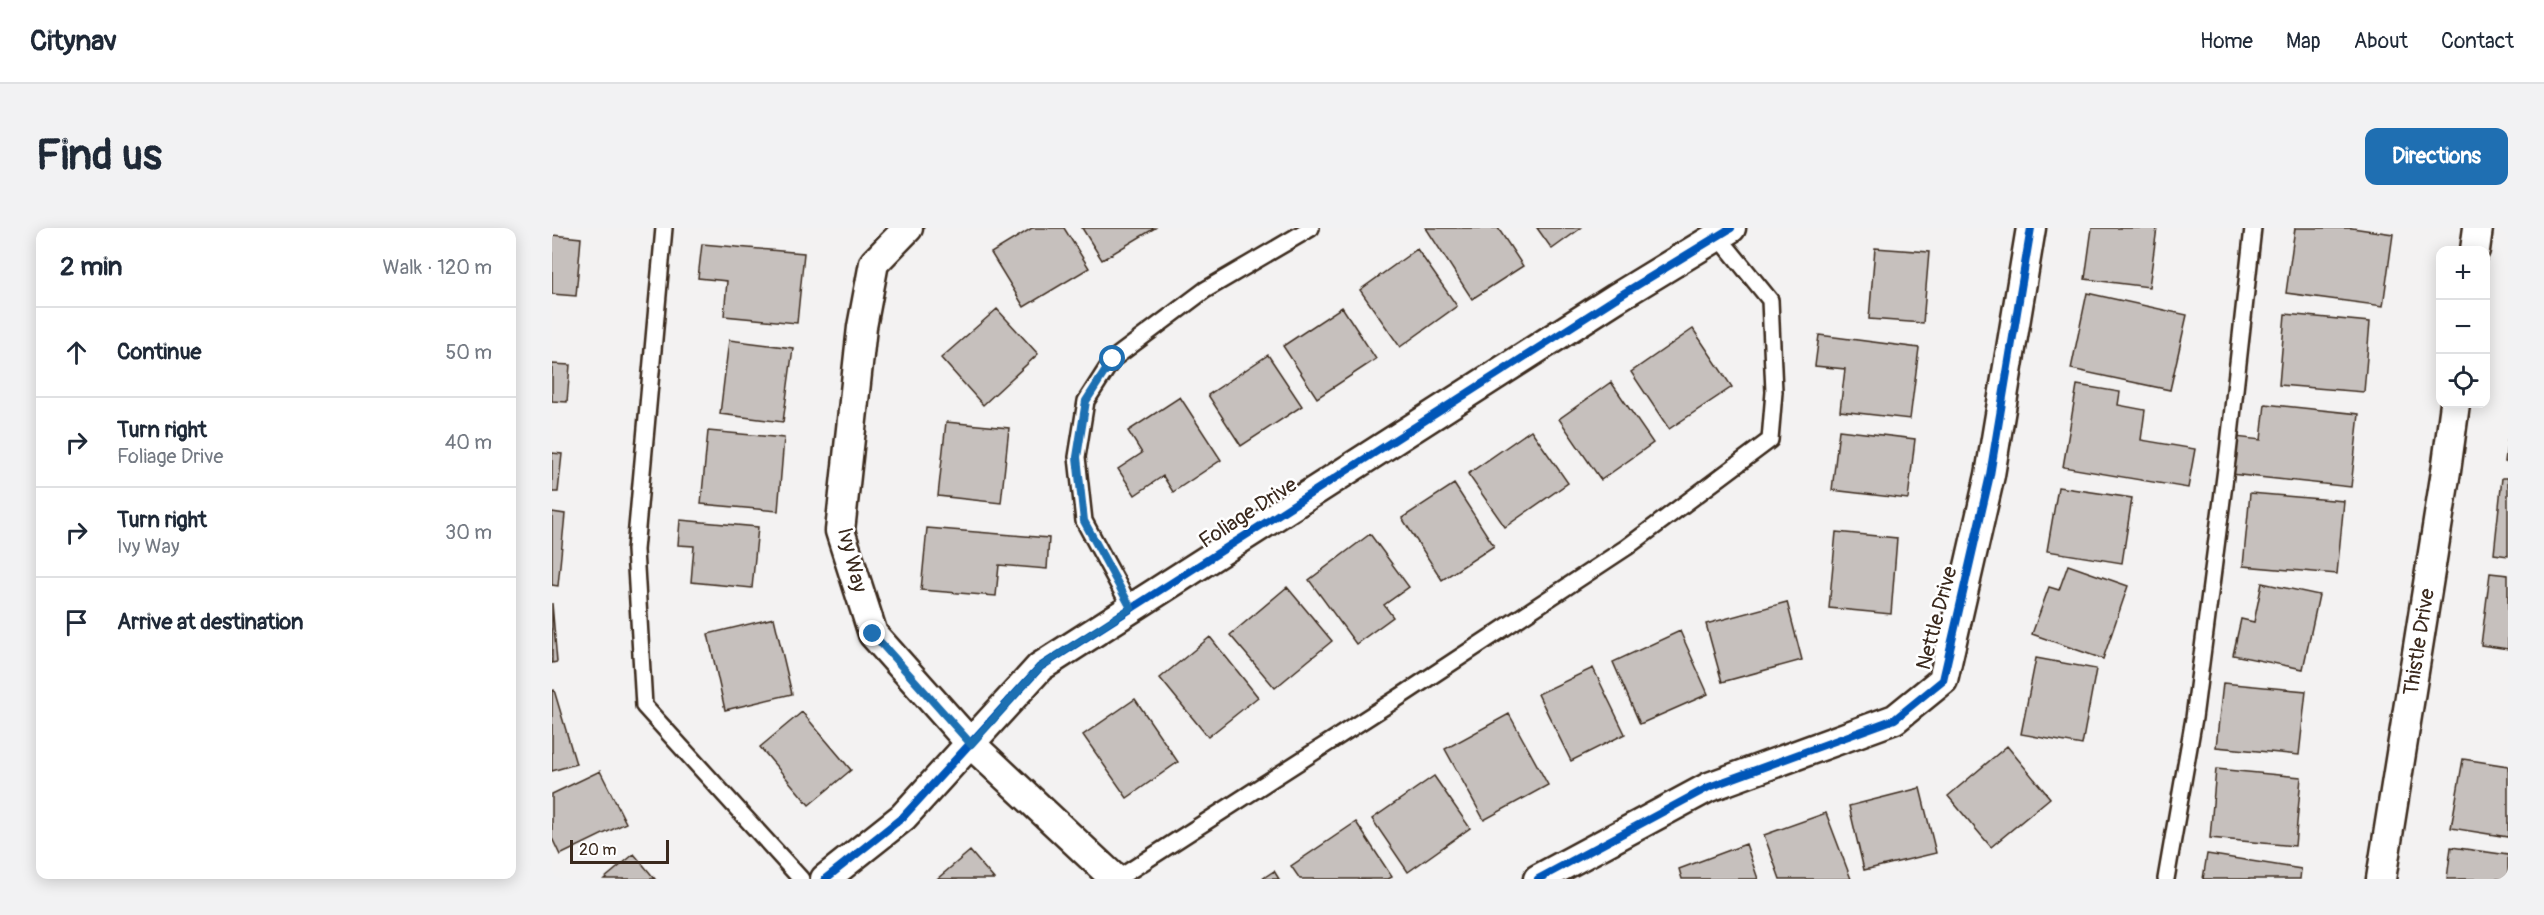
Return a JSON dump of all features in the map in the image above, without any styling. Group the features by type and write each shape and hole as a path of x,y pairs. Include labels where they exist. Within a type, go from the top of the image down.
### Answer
{"street":[{"name":"Ivy Way","path":"908,228 874,263 862,327 840,531 873,634 971,744 1116,879"},
{"name":"Nettle Drive","path":"1538,879 1709,787 1894,719 1943,680 1990,475 2031,228"},
{"path":"2476,246 2478,228"},
{"name":"Foliage Drive","path":"825,879 903,817 1040,667 1616,298 1725,232"},
{"name":"Thistle Drive","path":"2381,879 2454,408"}],"lane":[{"path":"664,228 635,550 644,706 801,879"},
{"path":"1131,608 1084,521 1077,457 1086,401 1113,359 1205,290 1311,228"},
{"path":"2166,879 2194,718 2228,453 2253,228"},
{"path":"1116,879 1410,690 1627,546 1770,440 1774,392 1770,300 1725,232"}],"building":[{"path":"1032,228 1064,228 1089,268 1024,307 991,253"},
{"path":"1082,228 1155,228 1102,260"},
{"path":"1426,228 1498,228 1523,266 1472,299"},
{"path":"1537,228 1581,228 1552,249"},
{"path":"2092,228 2157,228 2149,287 2085,279"},
{"path":"2295,228 2352,228 2393,234 2383,306 2286,293"},
{"path":"552,235 581,238 576,296 552,294"},
{"path":"702,244 804,253 797,323 724,316 727,281 698,278"},
{"path":"1875,248 1929,252 1923,323 1869,319"},
{"path":"1417,249 1457,306 1400,347 1360,290"},
{"path":"2087,293 2187,315 2170,390 2071,369"},
{"path":"1342,307 1376,359 1317,398 1283,346"},
{"path":"997,309 1038,354 983,405 941,358"},
{"path":"2285,314 2370,322 2364,392 2279,385"},
{"path":"1693,329 1732,387 1669,429 1631,372"},
{"path":"1819,335 1919,348 1910,419 1840,411 1845,369 1815,366"},
{"path":"729,340 793,348 783,422 720,414"},
{"path":"1268,355 1302,406 1241,446 1208,395"},
{"path":"552,364 570,365 567,402 552,401"},
{"path":"1611,382 1653,443 1601,480 1559,419"},
{"path":"2077,385 2120,392 2118,405 2145,410 2141,440 2195,449 2188,488 2063,467"},
{"path":"1180,397 1221,460 1173,492 1163,476 1135,495 1118,469 1142,453 1128,431"},
{"path":"2265,404 2359,414 2351,487 2231,474 2236,437 2261,440"},
{"path":"946,422 1009,428 1001,503 938,496"},
{"path":"1531,430 1568,483 1505,527 1468,474"},
{"path":"1839,430 1915,439 1908,499 1832,490"},
{"path":"708,431 784,438 778,511 701,504"},
{"path":"2508,436 2508,462 2505,462"},
{"path":"552,453 562,454 558,492 552,492"},
{"path":"2502,478 2508,478 2508,556 2494,554"},
{"path":"1454,484 1494,546 1442,580 1402,518"},
{"path":"2058,487 2132,498 2122,563 2047,551"},
{"path":"2250,493 2344,501 2337,574 2243,566"},
{"path":"552,512 565,514 558,586 552,585"},
{"path":"680,520 758,527 752,588 691,582 694,546 678,545"},
{"path":"927,528 1049,538 1047,569 999,565 996,596 921,590"},
{"path":"1836,532 1897,538 1891,614 1829,608"},
{"path":"1370,534 1409,587 1384,605 1393,617 1356,644 1309,580"},
{"path":"2068,565 2128,586 2103,659 2032,634 2049,587 2059,590"},
{"path":"2490,573 2508,575 2508,649 2481,645"},
{"path":"2262,583 2319,595 2303,669 2233,655 2241,619 2254,622"},
{"path":"1287,587 1332,641 1275,688 1230,635"},
{"path":"1787,602 1802,660 1722,682 1706,624"},
{"path":"552,603 557,662 552,663"},
{"path":"774,618 792,694 725,710 708,634"},
{"path":"1680,631 1708,694 1640,724 1613,662"},
{"path":"1210,637 1258,697 1208,737 1160,678"},
{"path":"2036,658 2096,669 2082,745 2021,734"},
{"path":"1593,668 1625,734 1571,761 1538,694"},
{"path":"2223,683 2306,691 2299,755 2216,747"},
{"path":"554,690 576,764 552,771 552,691"},
{"path":"1135,699 1178,762 1127,798 1083,735"},
{"path":"802,712 851,770 809,805 760,747"},
{"path":"1509,714 1548,785 1484,820 1445,749"},
{"path":"2007,746 2050,798 1991,847 1948,796"},
{"path":"2463,759 2508,766 2508,837 2451,828"},
{"path":"2216,769 2301,777 2295,846 2210,838"},
{"path":"600,771 626,823 560,855 552,838 552,794"},
{"path":"1434,776 1470,828 1408,872 1372,819"},
{"path":"1920,788 1936,853 1864,870 1849,806"},
{"path":"1826,813 1851,879 1780,879 1764,835"},
{"path":"1356,822 1392,877 1388,879 1300,879 1291,866"},
{"path":"1746,844 1758,879 1682,879 1679,869"},
{"path":"2451,847 2508,855 2508,879 2447,879"},
{"path":"970,851 994,879 937,879"},
{"path":"634,854 655,879 604,879"},
{"path":"2207,854 2301,869 2300,879 2203,879"},
{"path":"1274,871 1279,879 1262,879"}],"cycle path":[{"path":"825,879 903,817 1040,667 1616,298 1731,228"},
{"path":"1538,879 1709,787 1895,719 1943,680 1990,475 2031,228"}],"route":[{"path":"873,634 971,744 1040,667 1131,608 1084,521 1077,457 1086,401 1113,359"}]}
